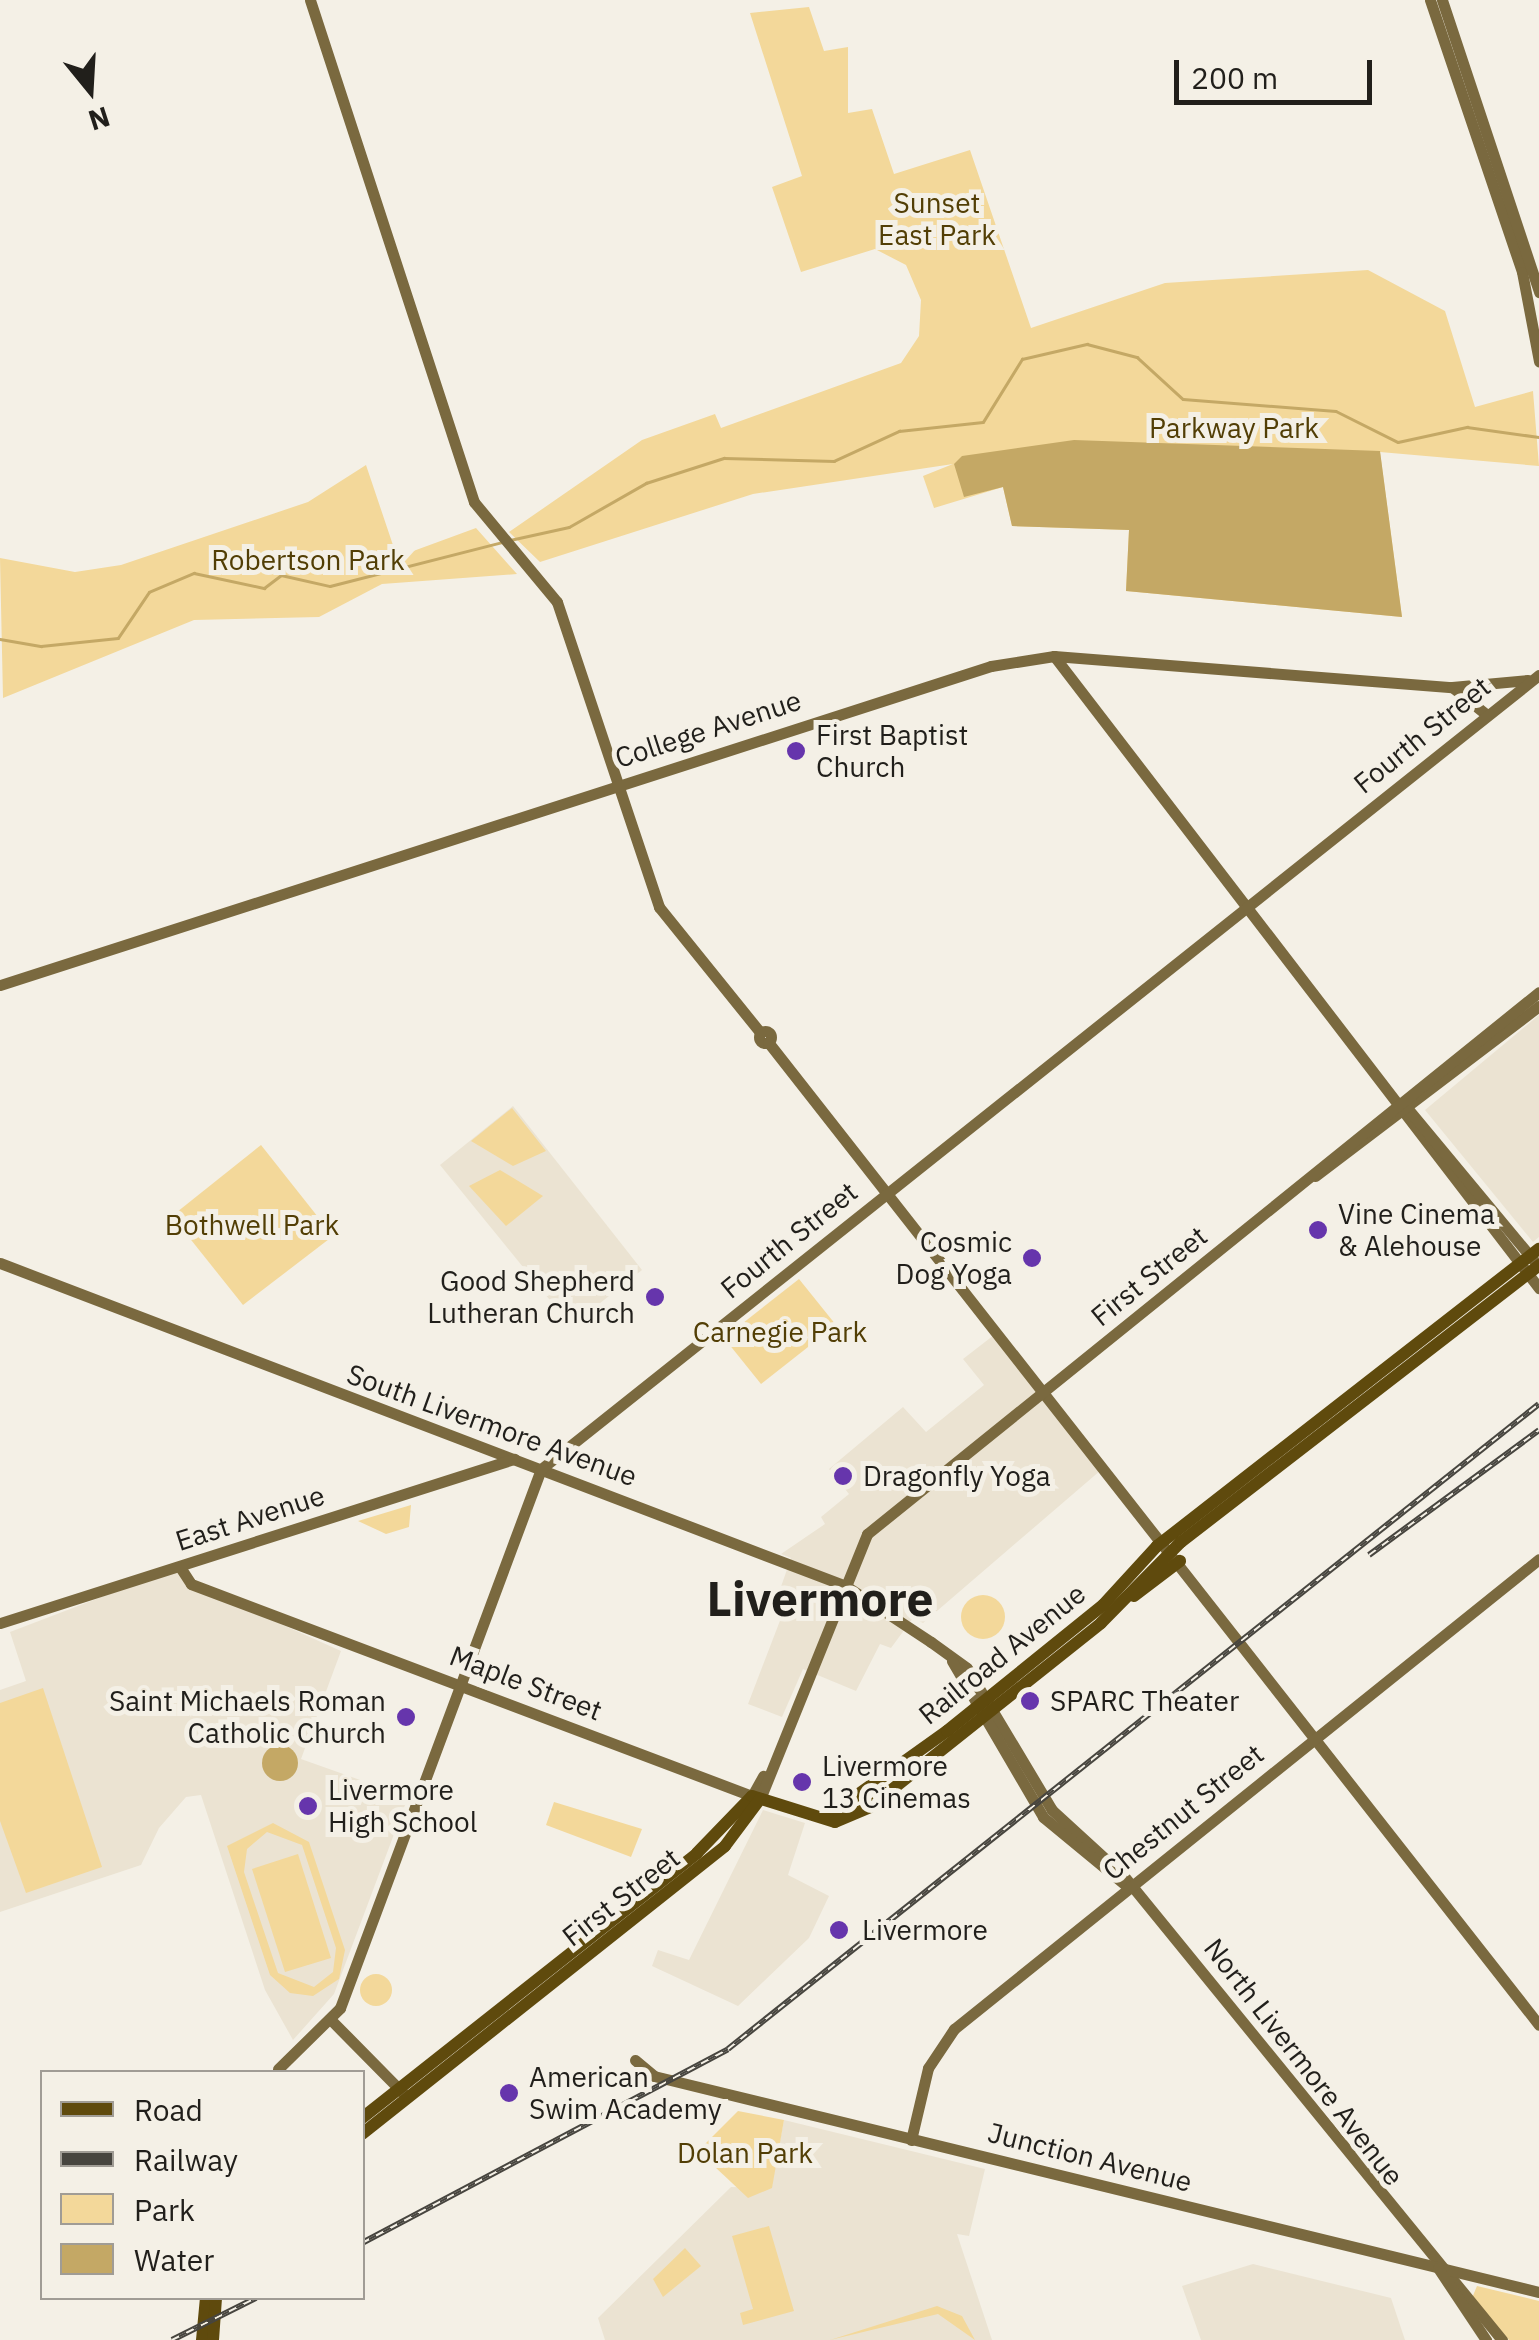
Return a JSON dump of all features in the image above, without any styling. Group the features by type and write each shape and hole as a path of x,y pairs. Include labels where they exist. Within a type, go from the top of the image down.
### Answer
{"main road":[{"name":"Railroad Avenue","path":"825,1818 858,1815 1103,1605 1534,1263"},
{"name":"Railroad Avenue","path":"985,1709 1116,1610 1172,1550"},
{"name":"Maple Street","path":"756,1797 825,1818"},
{"name":"First Street","path":"365,2116 403,2093 725,1846 756,1797"},
{"name":"First Street","path":"365,2131 403,2093"},
{"path":"202,2340 209,2300"},
{"path":"209,2300 213,2340"}],"street":[{"path":"310,0 465,479 494,529 526,562 570,637 659,907 1172,1550 1312,1741 1539,2025"},
{"path":"1430,0 1522,272 1539,361"},
{"path":"1442,0 1539,292"},
{"path":"1054,656 1246,907 1534,1263 1539,1288"},
{"name":"College Avenue","path":"0,984 945,677 1054,656 1452,687 1536,677"},
{"name":"Fourth Street","path":"542,1469 1536,677"},
{"path":"1475,685 1487,715"},
{"path":"1452,687 1487,715"},
{"name":"First Street","path":"756,1797 868,1534 1539,992"},
{"name":"First Street","path":"1405,1104 1539,1006"},
{"name":"South Livermore Avenue","path":"0,1263 846,1586 952,1661 985,1709"},
{"name":"East Avenue","path":"0,1623 514,1459"},
{"path":"278,2068 331,2020 463,1685 542,1469"},
{"name":"Chestnut Street","path":"912,2140 928,2068 954,2029 1539,1559"},
{"path":"198,1561 211,1590"},
{"name":"Maple Street","path":"180,1567 211,1590 756,1797"},
{"name":"North Livermore Avenue","path":"985,1709 1051,1826 1129,1888 1438,2268 1502,2340"},
{"path":"331,2020 403,2093"},
{"name":"Junction Avenue","path":"635,2060 654,2076 1539,2292"},
{"name":"North Livermore Avenue","path":"1438,2268 1486,2340"},
{"path":"1474,2306 1476,2291 1492,2281"}],"shaded area":[{"path":"1539,1015 1539,1237 1533,1242 1425,1110"},
{"path":"513,1106 642,1270 571,1326 440,1165"},
{"path":"994,1335 1101,1470 923,1623 913,1618 891,1648 880,1644 856,1691 803,1669 782,1717 748,1704 786,1605 776,1601 791,1558 781,1554 825,1524 821,1517 849,1494 829,1469 903,1407 926,1432 984,1385 963,1359"},
{"name":"Livermore High School","path":"180,1567 192,1584 341,1651 301,1759 408,1797 334,1994 293,2040 265,1990 201,1795 186,1797 159,1828 141,1865 0,1912 0,1690 26,1681 10,1632"},
{"path":"763,1810 805,1823 788,1875 829,1896 809,1938 738,2006 652,1966 658,1950 689,1960"},
{"path":"784,2120 985,2169 969,2236 957,2234 992,2340 605,2340 598,2318 731,2187 771,2188"},
{"path":"1253,2264 1391,2298 1405,2340 1201,2340 1182,2286"}],"green space":[{"name":"Parkway Park","path":"809,7 824,51 848,47 848,113 872,109 894,174 970,150 1031,328 1165,283 1368,270 1445,311 1475,407 1533,391 1539,466 1380,452 1402,617 1126,591 1129,530 1012,526 1003,487 934,508 923,476 953,464 753,494 540,562 509,532 642,440 715,414 721,428 901,363 919,336 921,300 906,265 875,249 801,272 772,187 802,176 750,13"},
{"name":"Robertson Park","path":"366,465 397,557 476,528 517,574 382,584 319,617 194,620 3,698 0,558 75,572 121,565 308,502"},
{"path":"512,1108 546,1151 513,1166 471,1141"},
{"name":"Bothwell Park","path":"261,1145 333,1236 243,1305 172,1216"},
{"path":"500,1170 543,1196 506,1226 469,1186"},
{"name":"Carnegie Park","path":"799,1279 836,1325 761,1384 724,1338"},
{"path":"298,1494 321,1507 270,1522 277,1502"},
{"path":"411,1505 409,1527 386,1534 358,1521"},
{"path":"983,1595 999,1601 1005,1617 999,1633 983,1639 967,1633 961,1617 967,1601"},
{"path":"43,1688 102,1867 26,1893 0,1821 0,1703"},
{"path":"554,1802 642,1829 631,1857 546,1825"},
{"path":"273,1823 309,1842 345,1950 339,1979 313,1996 290,1993 270,1975 227,1846","holes":["267,1832 302,1845 336,1948 333,1972 314,1987 278,1973 244,1872 247,1849"]},
{"path":"298,1854 331,1958 285,1972 252,1869"},
{"path":"376,1974 387,1979 392,1990 387,2001 376,2006 365,2001 360,1990 365,1979"},
{"name":"Dolan Park","path":"738,2111 784,2120 772,2188 748,2198 698,2151"},
{"path":"769,2226 794,2311 743,2325 740,2313 753,2309 732,2236"},
{"path":"685,2248 701,2266 663,2297 653,2279"},
{"path":"1477,2286 1539,2301 1539,2340 1509,2340 1472,2298"},
{"path":"937,2306 962,2316 975,2340 938,2314 830,2340"}],"water":[{"path":"1074,440 1380,451 1402,617 1126,591 1129,530 1012,526 1003,487 964,497 954,464 962,456"},
{"path":"280,1745 292,1751 298,1763 292,1775 280,1781 268,1775 262,1763 268,1751"}],"waterway":[{"path":"510,540 569,527 646,483 724,458 834,461 899,431 983,422 1022,359 1087,344 1137,357 1183,399 1336,411 1398,442 1467,427 1539,437"},
{"path":"0,639 41,646 118,638 149,592 194,573 264,588 281,575 330,586 503,542"}],"railway":[{"path":"365,2241 728,2049 1539,1404"},
{"path":"1369,1555 1539,1430"},
{"path":"172,2340 252,2300"}],"place":[{"name":"First Baptist Church","path":"796,751"},
{"name":"Vine Cinema & Alehouse","path":"1318,1230"},
{"name":"Cosmic Dog Yoga","path":"1032,1258"},
{"name":"Good Shepherd Lutheran Church","path":"655,1297"},
{"name":"Dragonfly Yoga","path":"843,1476"},
{"name":"SPARC Theater","path":"1030,1701"},
{"name":"Saint Michaels Roman Catholic Church","path":"406,1717"},
{"name":"Livermore 13 Cinemas","path":"802,1782"},
{"name":"Livermore High School","path":"308,1806"},
{"name":"Livermore","path":"839,1930"},
{"name":"American Swim Academy","path":"509,2093"}],"district":[{"name":"Livermore","path":"820,1599"}],"park label":[{"name":"Sunset East Park","path":"937,219"}]}
